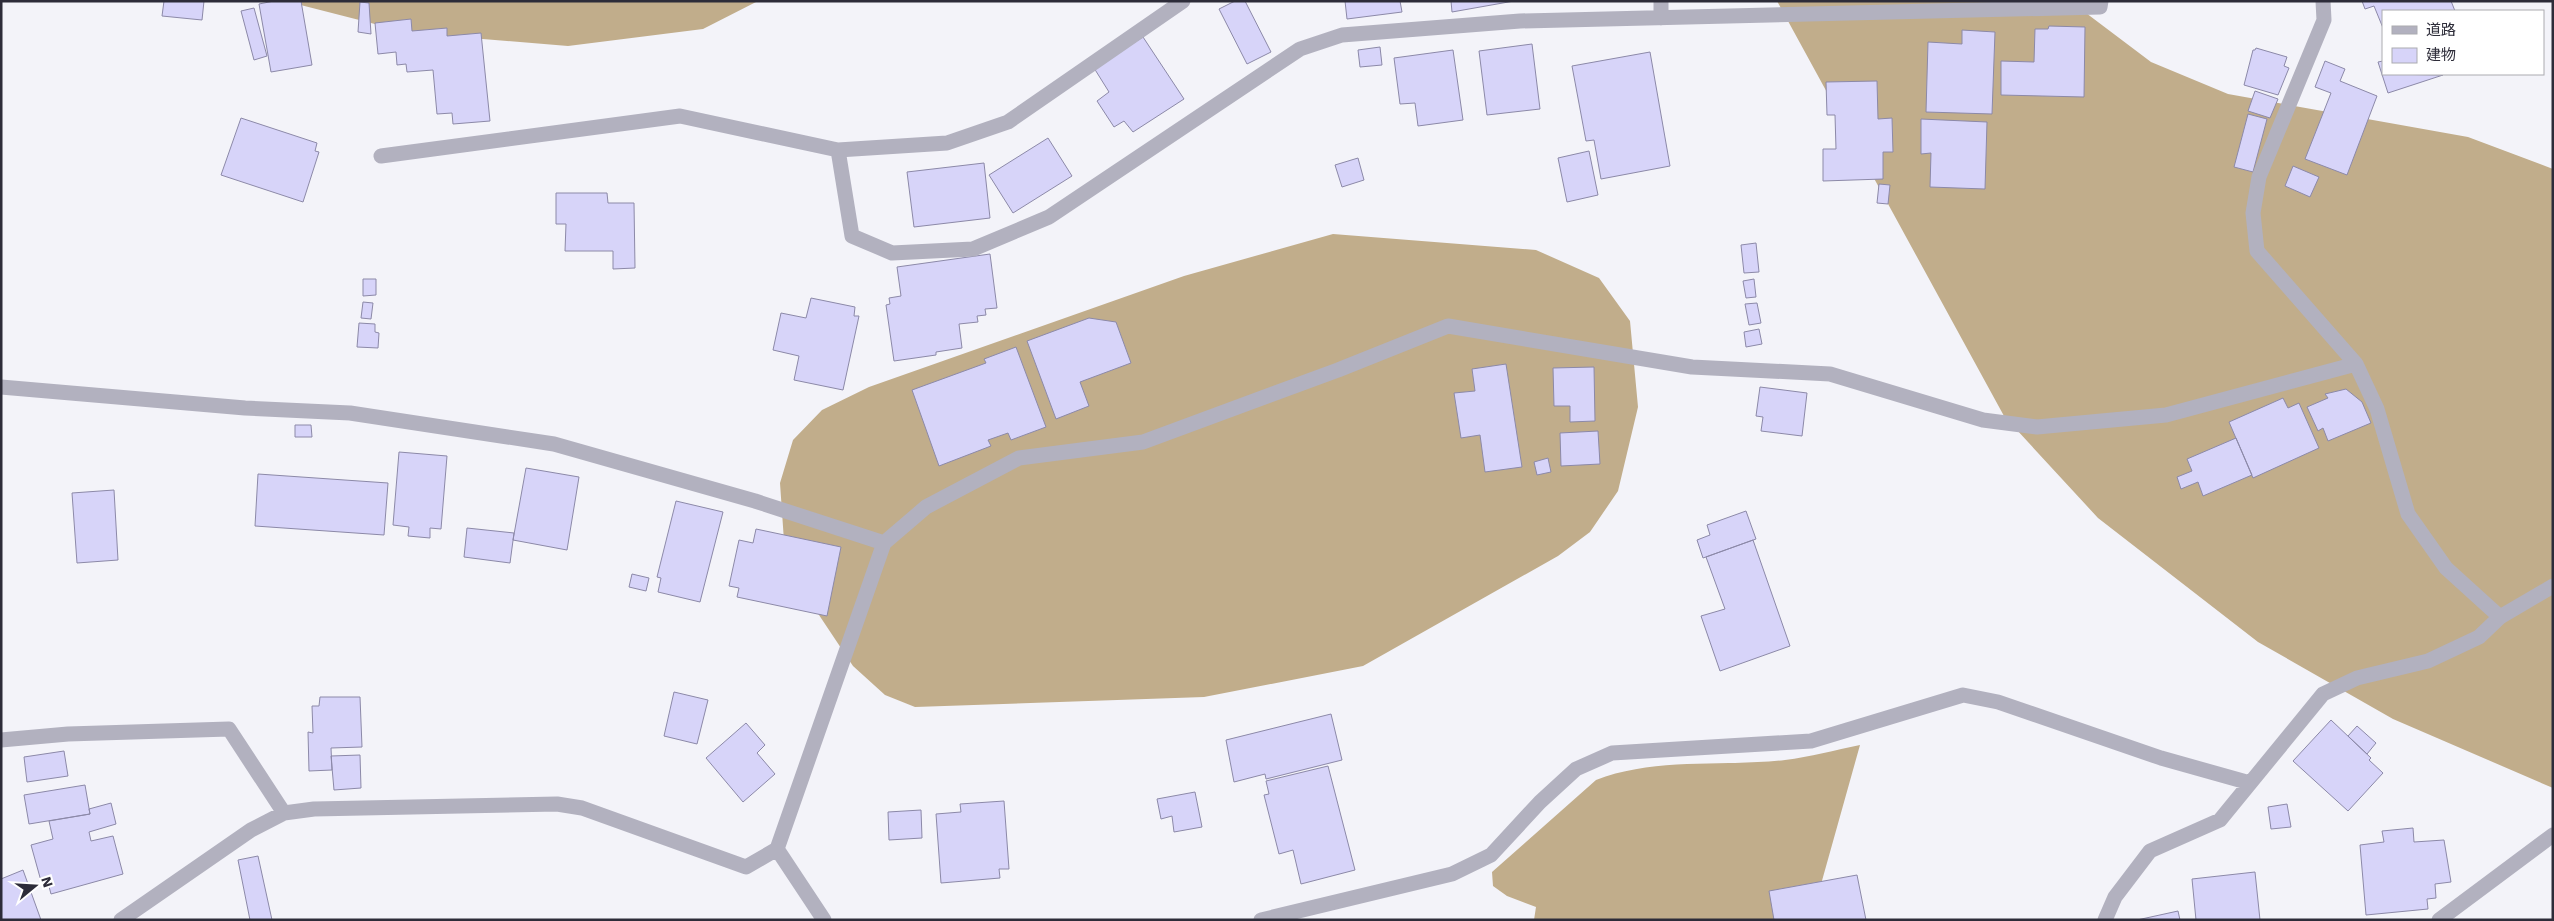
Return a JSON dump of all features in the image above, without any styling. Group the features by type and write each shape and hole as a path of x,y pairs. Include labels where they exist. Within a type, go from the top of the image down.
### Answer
{"street":[{"path":"381,156 680,116 838,150 947,143 1008,122 1183,1"},
{"path":"1661,1 1661,18"},
{"path":"838,150 852,236 892,253 973,249 1049,217 1300,48 1342,35 1520,21 2100,8 2101,1"},
{"path":"2323,1 2324,20 2259,178 2253,213 2257,251 2356,364 2376,409 2408,514 2446,568 2500,617"},
{"path":"121,920 251,830 284,813 314,809 557,804 582,808 746,867 778,849 884,543 926,507 1019,458 1143,442 1338,370 1448,326 1692,367 1830,374 1983,420 2037,427 2166,415 2356,364"},
{"path":"1,387 245,408 350,413 554,444 755,501 884,543"},
{"path":"2105,920 2115,897 2150,850 2220,820 2323,694 2357,678 2428,661 2479,637 2500,617 2553,586"},
{"path":"1261,920 1452,874 1491,855 1540,802 1576,769 1612,753 1811,741 1963,695 1998,702 2161,758 2250,783"},
{"path":"1,740 68,734 229,729 284,813"},
{"path":"2439,920 2553,835"},
{"path":"778,849 824,920"}],"shaded area":[{"path":"285,1 758,1 703,29 568,46 410,33"},
{"path":"1777,1 2080,1 2086,13 2151,62 2228,94 2468,137 2553,169 2553,788 2393,719 2258,642 2098,518 2004,416"},
{"path":"1333,234 1536,250 1599,278 1630,321 1638,407 1618,491 1590,532 1558,556 1363,666 1204,697 915,707 885,695 853,666 809,600 784,541 780,483 793,440 822,410 869,387 1184,276"},
{"path":"1860,745 1811,920 1534,920 1536,907 1507,896 1493,886 1492,872 1596,780 1642,768 1665,765 1785,760"}],"building":[{"path":"164,1 204,1 202,20 162,16"},
{"path":"274,1 301,1 312,65 271,72 259,4"},
{"path":"1235,1 1245,1 1271,52 1247,64 1219,9"},
{"path":"1345,1 1400,1 1402,12 1347,19"},
{"path":"1451,1 1514,1 1452,12"},
{"path":"2362,1 2451,1 2455,10 2382,10 2382,26 2374,6 2365,9"},
{"path":"360,2 369,3 371,34 358,32"},
{"path":"254,8 267,56 254,60 241,11"},
{"path":"411,19 412,31 447,28 447,36 481,33 490,121 453,124 452,113 437,114 433,70 407,72 406,64 397,65 396,52 378,54 375,23"},
{"path":"2049,26 2085,27 2084,97 2001,95 2001,61 2034,62 2035,29 2048,29"},
{"path":"1962,30 1995,32 1992,114 1926,112 1928,42 1962,44"},
{"path":"1143,37 1184,99 1133,132 1124,121 1114,127 1097,101 1109,92 1094,68"},
{"path":"1532,44 1540,109 1487,115 1479,51"},
{"path":"1380,47 1382,65 1360,67 1358,50"},
{"path":"2256,48 2287,57 2284,66 2289,68 2278,95 2244,85 2253,50"},
{"path":"1453,50 1463,120 1418,126 1415,103 1400,104 1394,58"},
{"path":"1650,52 1670,166 1601,179 1594,140 1586,141 1572,66"},
{"path":"2325,61 2345,69 2340,81 2377,96 2347,175 2305,159 2331,93 2315,87"},
{"path":"2382,61 2382,74 2378,62"},
{"path":"2382,75 2443,75 2388,93"},
{"path":"1877,81 1878,119 1892,118 1893,152 1883,152 1883,179 1823,181 1823,149 1836,149 1835,115 1827,115 1826,82"},
{"path":"2255,91 2278,99 2270,118 2248,111"},
{"path":"2248,114 2267,119 2253,172 2234,167"},
{"path":"241,118 317,143 315,151 319,152 303,202 221,175"},
{"path":"1921,119 1987,122 1985,189 1930,187 1931,153 1921,154"},
{"path":"1048,138 1072,176 1013,213 989,175"},
{"path":"1589,151 1598,195 1567,202 1558,158"},
{"path":"1358,158 1364,180 1342,187 1335,165"},
{"path":"984,163 990,218 914,227 907,172"},
{"path":"2293,166 2319,177 2310,197 2285,186"},
{"path":"1879,184 1890,185 1888,204 1877,203"},
{"path":"556,193 607,193 608,203 634,203 635,268 613,269 613,251 565,251 566,224 556,224"},
{"path":"1756,243 1759,272 1744,273 1741,245"},
{"path":"990,254 997,308 985,309 986,315 977,316 978,322 959,324 962,348 936,352 936,355 894,361 886,305 890,304 889,298 901,296 897,267"},
{"path":"363,279 376,279 376,295 363,296"},
{"path":"1754,279 1756,297 1746,298 1743,281"},
{"path":"811,298 855,307 854,316 859,316 843,390 794,380 799,356 773,350 781,313 806,318"},
{"path":"363,302 373,303 371,319 361,318"},
{"path":"1757,303 1761,323 1749,325 1745,304"},
{"path":"1089,318 1116,322 1131,363 1080,382 1089,406 1056,419 1027,341"},
{"path":"359,323 375,324 375,332 379,333 378,348 357,347"},
{"path":"1759,329 1762,344 1746,347 1744,332"},
{"path":"1016,347 1046,427 1011,440 1008,433 988,440 991,446 939,466 912,390 986,363 984,359"},
{"path":"1506,364 1522,467 1485,472 1480,435 1461,438 1454,393 1475,391 1472,369"},
{"path":"1594,367 1595,421 1570,422 1570,406 1554,406 1553,368"},
{"path":"1760,387 1807,393 1802,436 1761,431 1763,417 1756,416"},
{"path":"2346,389 2362,402 2371,423 2328,441 2323,428 2318,431 2307,407 2328,398 2325,394"},
{"path":"2283,398 2288,408 2299,403 2319,448 2253,478 2229,422"},
{"path":"295,425 311,425 312,437 295,437"},
{"path":"1598,431 1600,464 1561,466 1560,433"},
{"path":"2236,438 2252,475 2203,496 2198,482 2181,489 2177,477 2192,471 2187,459"},
{"path":"399,452 447,456 441,529 430,528 430,538 408,536 409,527 393,525"},
{"path":"1548,458 1551,472 1537,475 1534,462"},
{"path":"526,468 579,477 567,550 513,540"},
{"path":"258,474 388,483 384,535 255,526"},
{"path":"114,490 118,560 77,563 72,493"},
{"path":"676,501 723,512 700,602 658,592 661,578 657,577"},
{"path":"1746,511 1756,539 1703,558 1697,540 1710,535 1707,525"},
{"path":"467,528 514,533 510,563 464,557"},
{"path":"756,529 841,547 827,616 737,597 739,588 729,586 739,540 753,543"},
{"path":"1753,540 1790,646 1720,671 1701,616 1725,609 1706,557"},
{"path":"632,574 649,578 646,591 629,587"},
{"path":"674,692 708,700 697,744 664,736"},
{"path":"320,697 360,697 362,747 331,748 332,770 309,771 308,732 313,733 312,706 319,706"},
{"path":"1331,714 1342,760 1266,779 1265,774 1234,782 1226,740"},
{"path":"2331,720 2371,758 2369,760 2383,773 2348,811 2293,761"},
{"path":"746,723 765,745 757,753 775,774 743,802 706,758"},
{"path":"2357,726 2376,743 2367,754 2348,736"},
{"path":"64,751 68,776 27,782 24,757"},
{"path":"360,755 361,788 334,790 331,756"},
{"path":"1328,766 1355,870 1301,884 1293,850 1279,854 1264,795 1269,794 1266,781"},
{"path":"85,785 90,814 29,824 24,795"},
{"path":"1195,792 1202,827 1174,832 1172,816 1161,819 1157,799"},
{"path":"1004,801 1009,869 999,869 1000,878 941,883 936,814 961,812 960,804"},
{"path":"111,803 116,824 89,832 91,841 113,836 123,874 51,894 47,879 41,881 31,845 53,839 49,821 90,814 89,809"},
{"path":"2287,804 2291,827 2271,829 2268,807"},
{"path":"921,810 922,838 889,840 888,812"},
{"path":"2413,828 2414,842 2444,840 2451,882 2435,884 2436,898 2427,899 2428,909 2366,915 2360,845 2384,842 2382,831"},
{"path":"258,856 272,920 250,920 238,860"},
{"path":"23,870 41,920 1,920 1,879"},
{"path":"2255,872 2260,920 2196,920 2192,879"},
{"path":"1857,875 1866,920 1774,920 1769,891"},
{"path":"2178,911 2180,920 2137,920"}]}
